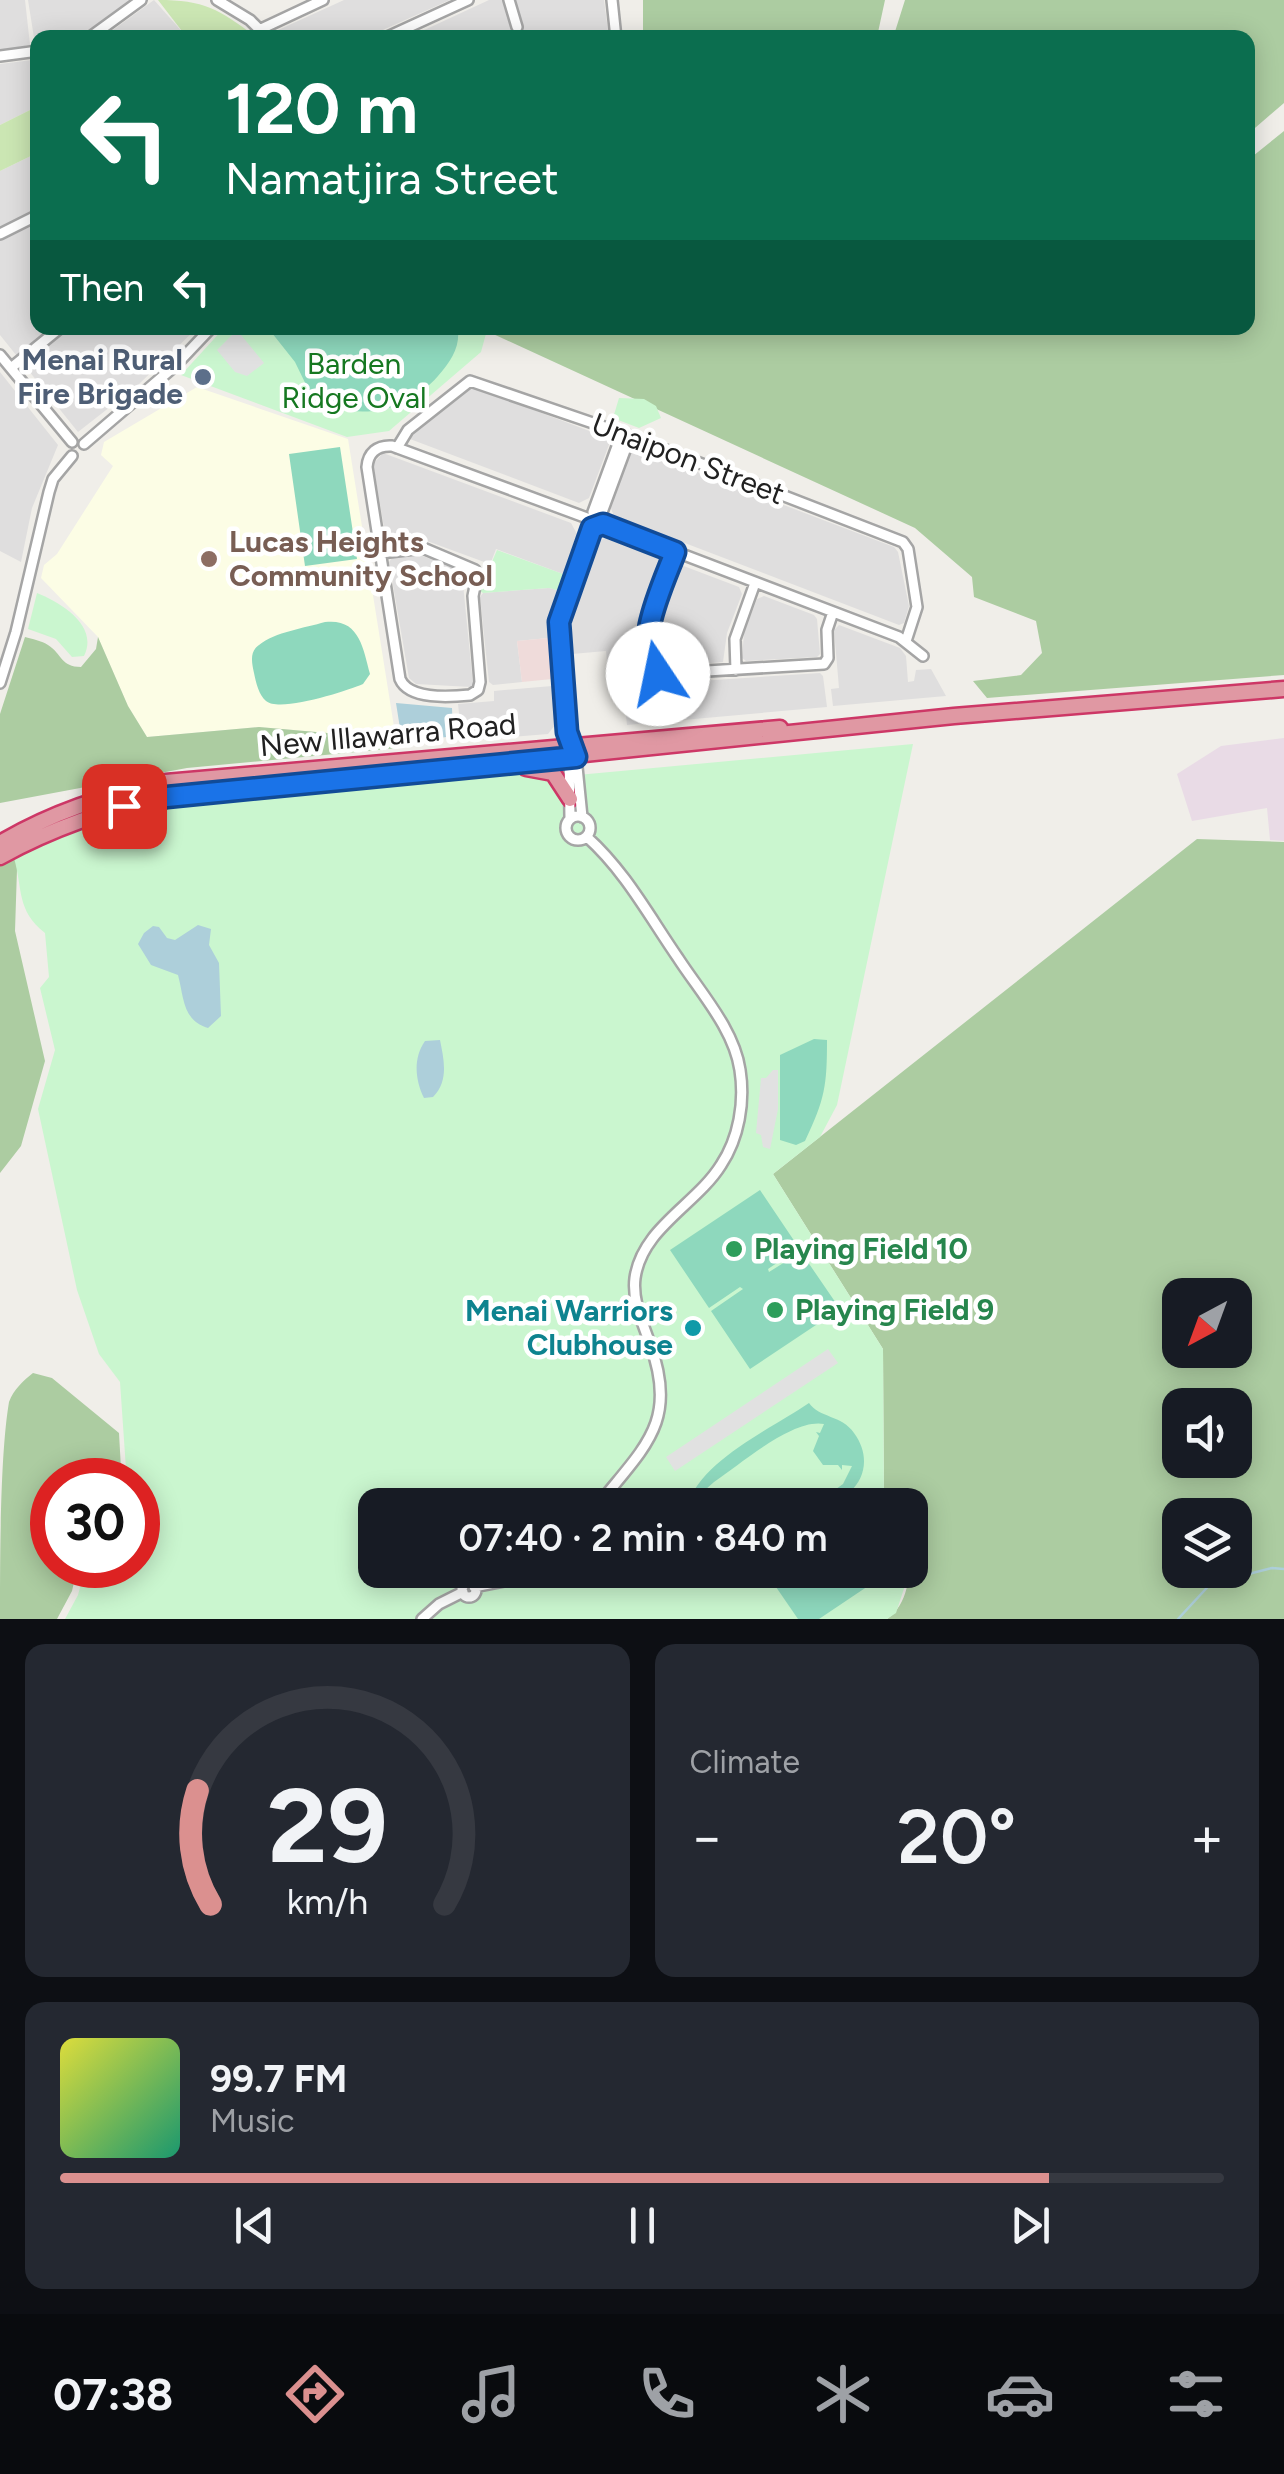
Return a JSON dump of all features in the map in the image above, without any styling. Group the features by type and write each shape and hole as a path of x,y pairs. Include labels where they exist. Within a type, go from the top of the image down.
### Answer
{"highway":[{"name":"New Illawarra Road","path":"0,857 97,814 167,797 504,762 760,728 852,728 1284,688"},
{"name":"New Illawarra Road","path":"0,842 86,802 166,782 571,754"},
{"path":"504,762 553,773 570,799"}],"street":[{"path":"100,30 140,0"},
{"path":"217,0 260,30"},
{"path":"269,30 322,0"},
{"path":"402,30 468,0"},
{"path":"509,0 516,27"},
{"path":"612,0 615,30"},
{"path":"0,56 30,53"},
{"path":"0,234 30,220"},
{"path":"10,368 51,335"},
{"path":"0,683 54,479 72,456 84,454 84,444 176,365 204,335"},
{"path":"0,355 72,442"},
{"name":"Unaipon Street","path":"398,448 408,430 470,380 626,435 902,542 908,549 917,607 906,641"},
{"path":"576,818 559,622 626,435"},
{"path":"72,456 68,449 72,442 84,444"},
{"path":"381,553 422,548 475,570 478,576 472,596 478,690 460,696 412,692 404,687 381,553 368,468 376,449 386,445 596,517 675,552 906,641 923,656"},
{"path":"675,552 650,621 648,643 653,670 662,674 819,665 826,661 827,630 833,612"},
{"path":"736,670 734,639 756,583"},
{"path":"571,754 570,799 576,818 590,827 587,836 577,841 570,838 565,828 576,818"},
{"path":"587,836 620,872 720,1020 740,1068 742,1093 735,1137 722,1164 652,1238 638,1266 635,1296 660,1370 660,1414 648,1440 611,1488"},
{"path":"422,1619 462,1592 471,1596 473,1588"}],"shaded area":[{"path":"0,0 25,0 30,45 0,50"},
{"path":"28,0 130,0 88,30 33,30"},
{"path":"154,0 181,30 113,30"},
{"path":"344,0 450,0 383,30 278,30"},
{"path":"489,0 604,0 608,30 424,30"},
{"path":"30,60 30,110 0,125 0,64"},
{"path":"30,156 30,335 190,335 138,385 78,432 0,335 0,171"},
{"path":"232,335 241,335 264,363 247,376 235,372 217,350"},
{"path":"0,372 58,445 32,508 21,562 0,551"},
{"name":"Lucas Heights Community School","path":"197,387 348,439 396,739 259,727 147,737 128,706 98,637 41,578 44,565 57,554 113,466 101,455 104,442"},
{"path":"467,388 608,438 610,442 589,498 579,503 410,439"},
{"path":"634,448 894,547 909,606 904,623 899,625 614,516 610,506"},
{"path":"383,453 571,523 577,534 563,574 496,549 487,563 419,538 390,542 386,539 373,464"},
{"path":"607,537 662,561 642,619 639,669 608,672 606,651 572,654 572,613 597,542"},
{"path":"417,554 462,574 471,687 416,684 409,678 389,562 392,558"},
{"path":"681,565 739,587 742,594 727,633 723,662 661,667 658,664 657,624"},
{"path":"557,590 548,618 548,638 517,641 522,682 493,685 489,682 480,597 483,593"},
{"path":"764,596 814,615 820,654 817,657 746,661 742,658 744,633 757,599"},
{"path":"839,625 900,648 906,656 908,682 914,681 916,670 931,669 946,696 833,706 831,689 839,688 834,630"},
{"path":"548,638 552,679 522,682 517,641"},
{"path":"820,673 827,707 627,725 623,686"},
{"path":"552,686 555,725 548,734 462,741 458,704 494,701 494,691"},
{"path":"1284,738 1284,841 1270,840 1267,808 1192,821 1177,774 1221,746"},
{"path":"778,1070 778,1109 770,1149 763,1147 761,1135 756,1133 761,1078"},
{"path":"828,1349 838,1363 675,1471 666,1457"}],"green space":[{"path":"158,0 210,8 247,30 181,30"},
{"path":"643,0 885,0 879,30 643,30"},
{"path":"905,0 1284,0 1284,103 1255,128 1255,30 896,30"},
{"path":"30,110 30,156 0,171 0,125"},
{"path":"1284,131 1284,675 987,698 973,681 1021,675 1042,653 1036,621 974,597 972,577 915,528 495,335 1255,335 1255,154"},
{"name":"Barden Ridge Oval","path":"218,335 486,335 481,352 389,431 347,437 181,375"},
{"path":"274,335 458,335 451,359 425,389 411,399 379,410 345,410 312,397 295,362"},
{"path":"619,398 644,399 656,406 661,418 639,428 613,418"},
{"path":"340,447 357,559 305,566 289,454"},
{"path":"497,550 563,574 557,590 483,593 477,589 479,571 491,564"},
{"path":"37,593 76,617 86,635 84,656 72,657 56,639 28,629"},
{"path":"325,622 345,625 358,636 370,674 363,684 298,703 266,701 253,669 256,648 282,634"},
{"path":"25,637 46,644 65,662 81,667 96,649 98,637 128,706 147,737 259,727 396,739 398,748 187,768 0,803 0,714"},
{"path":"913,744 837,1105 820,1137 773,1174 883,1349 884,1488 358,1488 358,1588 904,1588 896,1613 887,1619 65,1619 80,1588 160,1588 160,1458 125,1458 120,1382 99,1354 77,1290 38,1109 55,1050 40,988 49,977 45,933 25,907 14,858 77,829 174,806 495,771 545,778"},
{"path":"511,772 17,869 15,931 45,1061 21,1146 0,1173 0,866 77,829 174,806"},
{"path":"1197,839 1284,842 1284,1619 887,1619 897,1610 907,1588 928,1588 928,1488 884,1488 883,1349 773,1174"},
{"path":"814,1039 827,1040 824,1092 805,1141 796,1145 780,1140 780,1055"},
{"path":"760,1190 799,1248 769,1272 801,1252 840,1309 750,1369 711,1311 743,1289 740,1287 709,1308 670,1250"},
{"path":"33,1373 52,1378 119,1433 120,1458 30,1458 30,1588 73,1588 57,1619 0,1619 6,1424 9,1402"},
{"path":"809,1403 854,1433 861,1446 863,1471 853,1488 837,1488 852,1466 842,1465 842,1470 838,1465 823,1465 813,1451 819,1436 816,1432 820,1433 824,1424 811,1424 767,1444 707,1488 696,1488 721,1460"},
{"path":"777,1588 865,1588 819,1619 798,1619"}],"water":[{"path":"396,703 452,708 453,736 405,743"},
{"path":"198,925 211,929 209,945 219,963 221,1016 208,1028 189,1014 178,975 151,965 138,944 153,926 175,940"},
{"path":"440,1040 444,1070 441,1084 433,1097 424,1098 417,1062 425,1041"}],"waterway":[{"path":"1252,1573 1284,1569"},
{"path":"1178,1619 1207,1588"}],"place":[{"name":"Menai Rural Fire Brigade","path":"203,377"},
{"name":"Lucas Heights Community School","path":"209,559"},
{"name":"Playing Field 10","path":"734,1249"},
{"name":"Playing Field 9","path":"775,1310"},
{"name":"Menai Warriors Clubhouse","path":"693,1328"}],"route":[{"path":"124,806 167,797 576,757 567,732 559,622 592,528 603,524 675,552 650,621 650,663 658,674"}]}
